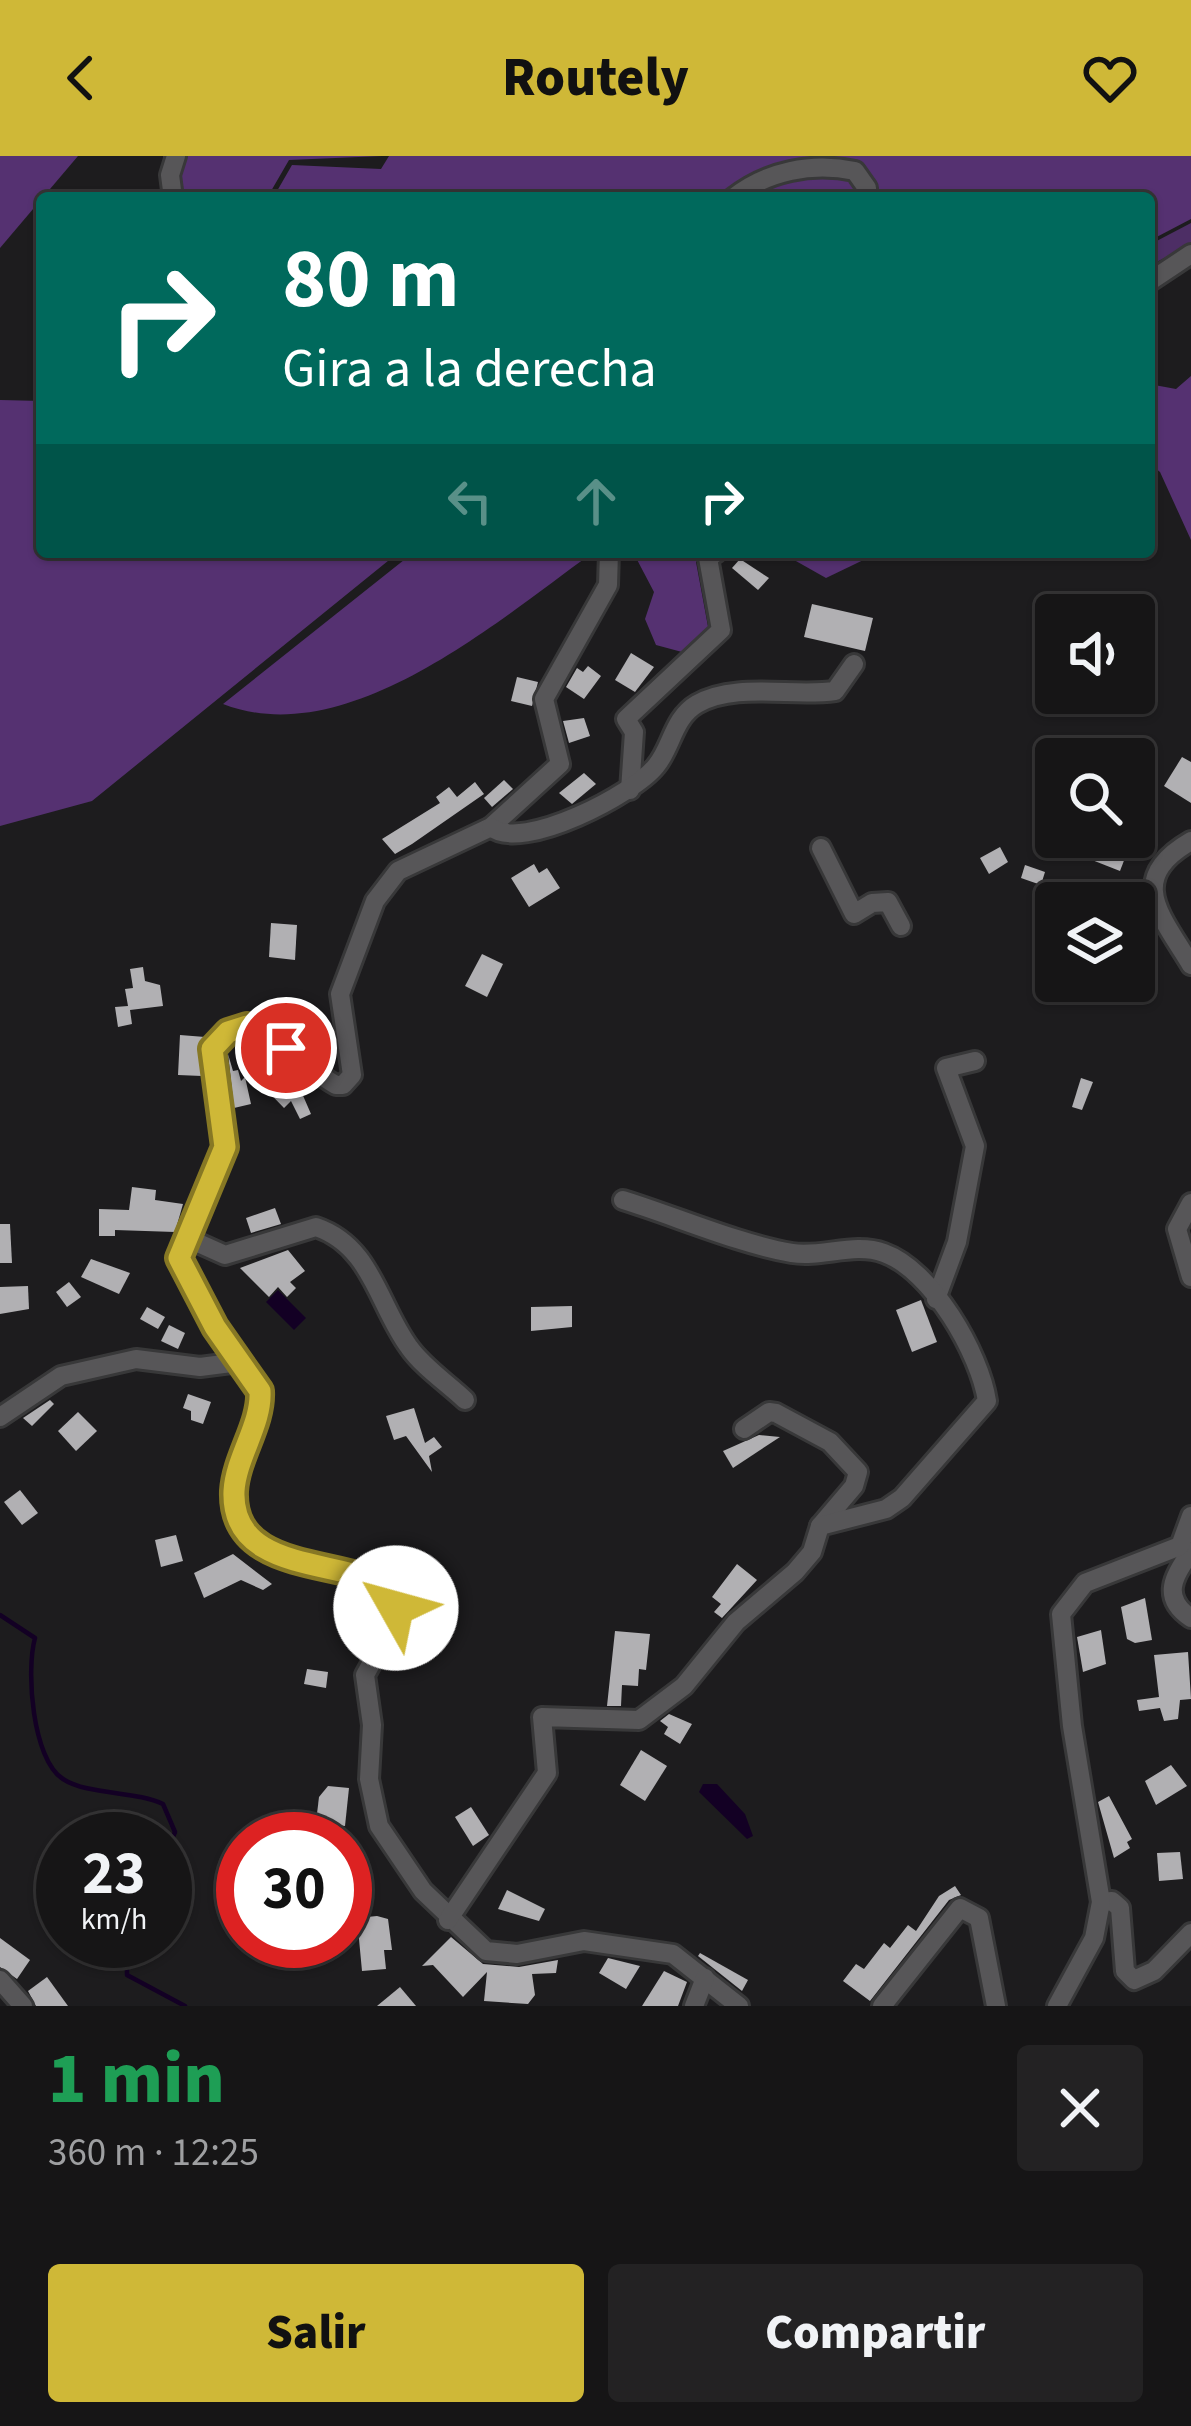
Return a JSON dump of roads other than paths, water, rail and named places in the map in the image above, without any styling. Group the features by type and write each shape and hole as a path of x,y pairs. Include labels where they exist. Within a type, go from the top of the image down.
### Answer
{"street":[{"path":"173,192 176,156"},
{"path":"741,192 754,181 795,170 838,167 855,171 867,192"},
{"path":"1155,278 1191,254"},
{"path":"609,558 608,585 544,699 560,764 491,826 458,847 398,871 374,901 340,994 352,1075 343,1085 328,1082 262,1031 247,1026 228,1032 212,1049 225,1147 179,1258 260,1391 261,1402 237,1463 234,1499 250,1538 264,1551 368,1578 394,1598 394,1620 365,1676 372,1725 369,1779 379,1826 448,1920 492,1952 517,1954 584,1941 673,1954 739,2006"},
{"path":"630,790 634,732 626,719 722,630 708,558"},
{"path":"491,826 508,836 536,833 630,790 658,765 676,725 695,705 727,694 835,691 854,664"},
{"path":"1191,841 1166,856 1153,885 1153,899 1191,964"},
{"path":"821,848 854,914 872,903 888,902 902,926"},
{"path":"937,1299 957,1242 975,1146 946,1068 975,1061"},
{"path":"623,1200 794,1254 845,1249 886,1253 937,1299 969,1340 982,1369 986,1406 902,1498 886,1509 820,1526"},
{"path":"1191,1203 1177,1229 1191,1277"},
{"path":"187,1238 225,1255 316,1227 337,1237 368,1268 408,1346 465,1400"},
{"path":"0,1417 61,1376 136,1359 200,1367 239,1363"},
{"path":"448,1920 547,1773 542,1717 639,1720 684,1686 736,1622 795,1572 812,1552 820,1526 854,1486 858,1472 830,1442 776,1413 769,1412 744,1429"},
{"path":"1057,2006 1094,1938 1101,1902 1072,1726 1061,1614 1085,1582 1180,1546 1191,1516"},
{"path":"1191,1552 1172,1578 1171,1591 1191,1618"},
{"path":"1101,1902 1112,1901 1120,1908 1125,1971 1134,1980 1154,1971 1191,1933"},
{"path":"882,2006 960,1909 979,1918 996,2006"},
{"path":"694,2006 705,1978"},
{"path":"0,1980 23,2006"}],"waterway":[{"path":"0,1615 35,1638 34,1713 53,1769 73,1784 140,1797 163,1804 166,1812"},
{"path":"127,1968 127,1975 185,2006"}]}
